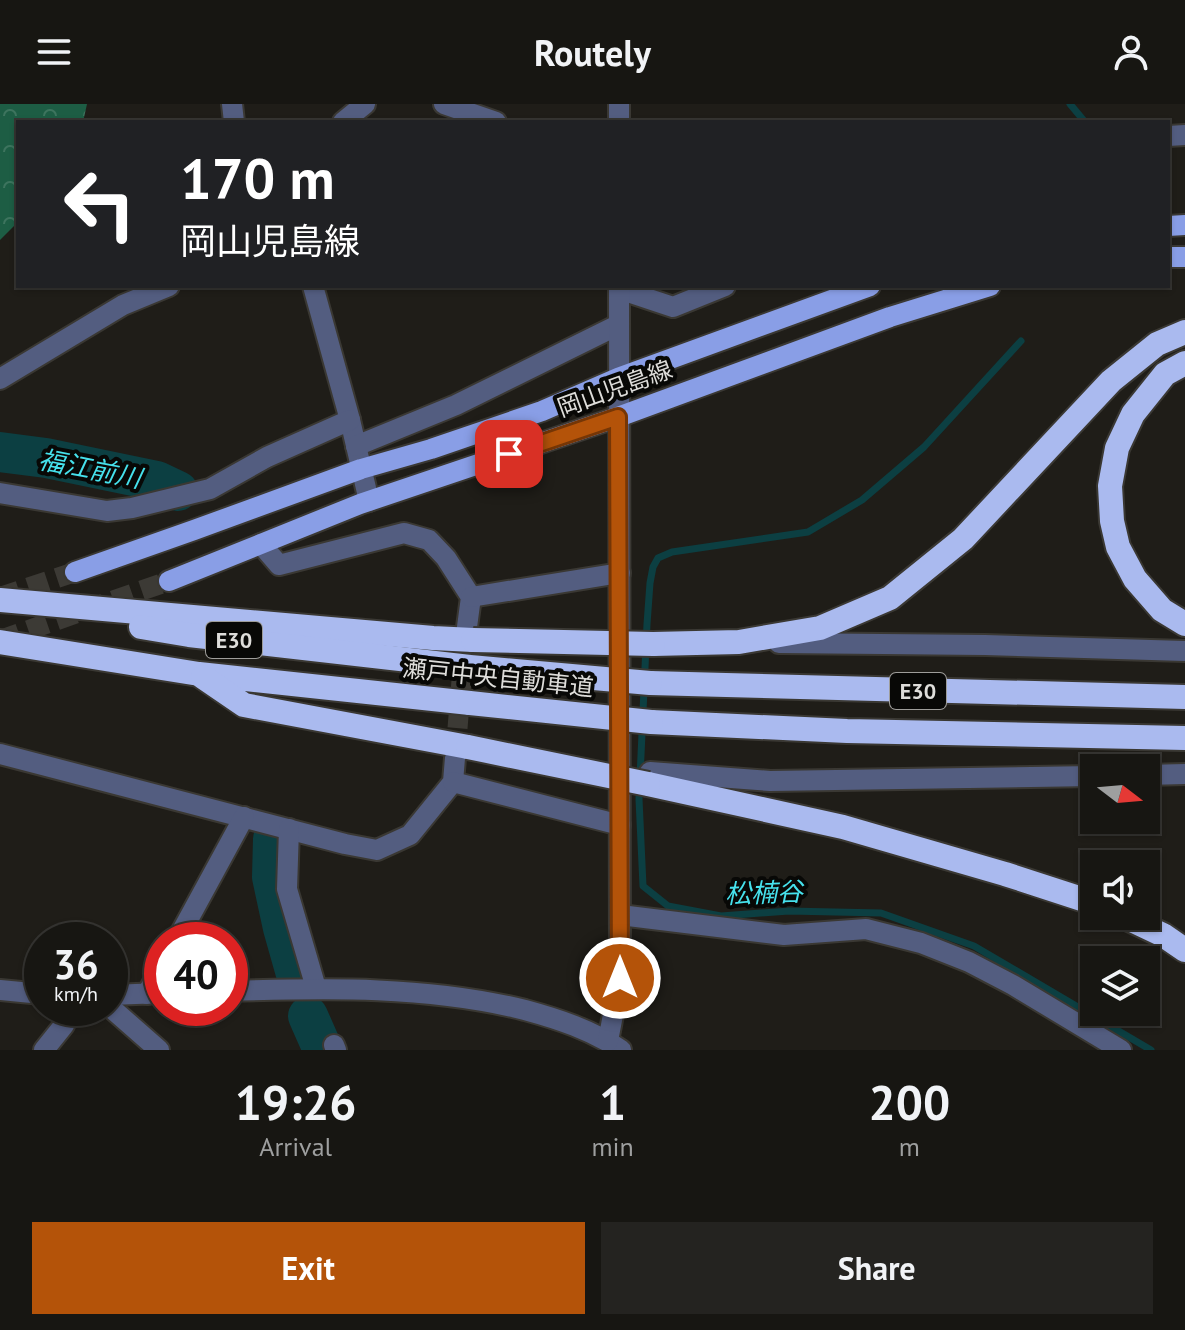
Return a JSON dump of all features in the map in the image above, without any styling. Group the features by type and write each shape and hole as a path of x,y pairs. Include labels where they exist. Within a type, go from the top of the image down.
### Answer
{"highway":[{"path":"0,602 433,638 470,633 653,644 739,642 820,628 890,598 963,539 1111,381 1157,344 1185,332"},
{"path":"1185,363 1165,374 1133,414 1117,448 1110,486 1112,521 1118,547 1135,579 1162,610 1185,624"},
{"name":"瀬戸中央自動車道","path":"0,602 189,635 470,667 650,683 1185,697"},
{"name":"瀬戸中央自動車道","path":"0,642 199,674 651,722 847,731 1185,738"},
{"path":"199,674 244,705 462,752 649,778 843,827 1080,898"},
{"path":"1152,930 1185,950"}],"main road":[{"name":"岡山児島線","path":"75,572 361,469 542,411 618,378 865,288"},
{"name":"岡山児島線","path":"169,581 369,501 618,417 890,317 984,288"}],"street":[{"path":"345,120 365,104"},
{"path":"444,104 490,120"},
{"path":"0,379 123,305 164,288"},
{"path":"314,288 369,501"},
{"path":"248,990 316,988 463,997 555,1018 614,1046 620,978 619,288"},
{"path":"622,288 673,307 720,288"},
{"path":"356,446 456,405 618,325"},
{"path":"0,493 107,511 132,508 210,489 267,457 350,420"},
{"path":"261,544 279,565 404,533 429,540 446,558 471,597 470,633"},
{"path":"471,597 620,573"},
{"path":"739,642 1185,651"},
{"path":"0,754 377,850 410,835 453,782 462,752"},
{"path":"1160,775 1185,774"},
{"path":"649,778 770,781 1080,776"},
{"path":"453,782 620,825"},
{"path":"187,922 244,817"},
{"path":"289,829 287,889 316,988"},
{"path":"620,915 784,935 866,929 921,943 969,962 1013,985 1121,1050"},
{"path":"0,990 24,992"},
{"path":"128,1023 159,1050"},
{"path":"44,1050 63,1026"}],"green space":[{"path":"0,104 87,104 83,120 16,120 16,224 0,240"}],"waterway":[{"name":"松楠谷","path":"1070,104 1083,120"},
{"name":"松楠谷","path":"1021,341 924,447 862,500 808,532 672,552 658,558 650,583 647,624 639,799 643,886 668,906 721,916 789,911 881,913 974,946 1151,1050"},
{"name":"福江前川","path":"0,452 46,458 157,481 178,491"},
{"name":"福江前川","path":"273,839 272,877 296,974"},
{"name":"福江前川","path":"308,1016 323,1050"}],"tunnel":[{"path":"0,597 75,572"},
{"path":"0,640 169,581"},
{"path":"455,758 464,651"}],"route":[{"path":"509,454 618,417 620,978"}]}
